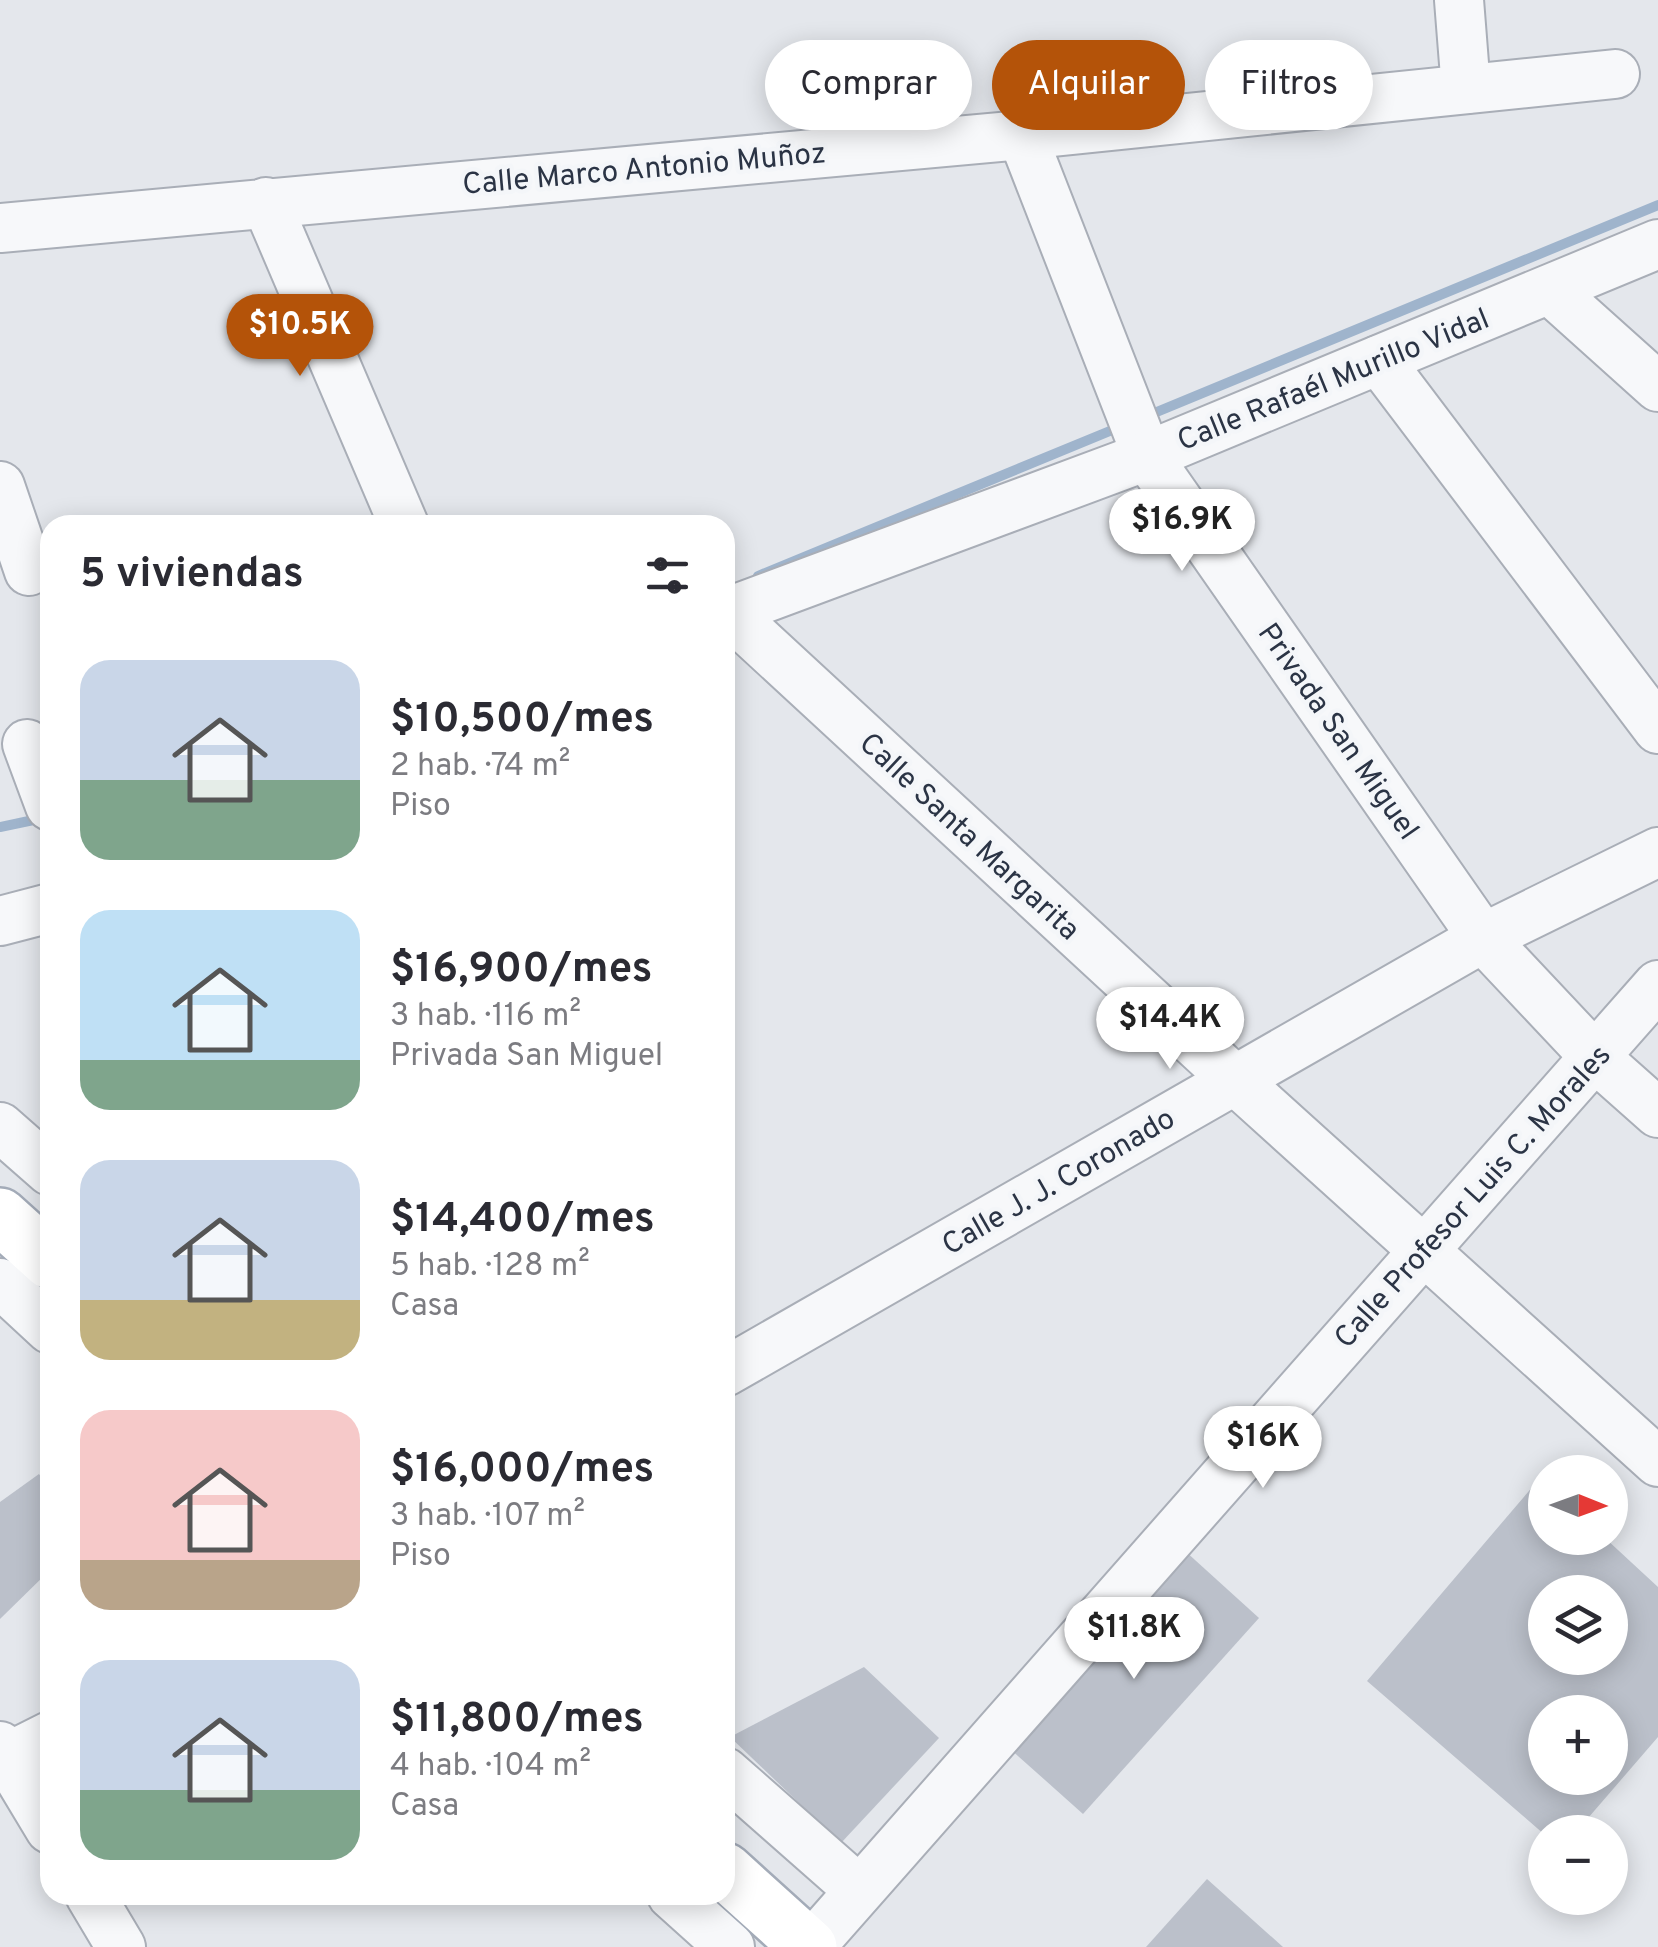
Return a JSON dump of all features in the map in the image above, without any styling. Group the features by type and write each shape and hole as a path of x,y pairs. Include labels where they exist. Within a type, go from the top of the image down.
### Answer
{"main road":[{"path":"0,1216 40,1252"},
{"path":"735,1880 809,1947"}],"street":[{"path":"1459,0 1466,89"},
{"name":"Calle Marco Antonio Muñoz","path":"0,228 1022,135 1616,74"},
{"name":"Privada San Miguel","path":"1022,135 1147,456 1483,938 1596,1058 1658,1113"},
{"path":"266,202 400,515"},
{"name":"Calle Rafaél Murillo Vidal","path":"735,610 1147,456 1658,244"},
{"path":"1550,290 1658,387"},
{"path":"1379,360 1658,729"},
{"path":"0,486 29,570"},
{"name":"Calle Santa Margarita","path":"735,621 1658,1462"},
{"path":"27,744 40,779"},
{"name":"Calle J. J. Coronado","path":"735,1366 1483,938 1658,852"},
{"path":"0,922 40,911"},
{"name":"Calle Profesor Luis C. Morales","path":"809,1947 1658,984"},
{"path":"0,1127 40,1162"},
{"path":"0,1283 40,1320"},
{"path":"40,1740 2,1755 40,1814"},
{"path":"735,1781 860,1890"},
{"path":"96,1905 121,1947"},
{"path":"683,1905 730,1947"}],"building":[{"path":"39,1474 40,1580 0,1619 0,1502"},
{"path":"1528,1492 1528,1555 1623,1555 1658,1587 1658,1737 1628,1772 1628,1695 1528,1695 1528,1795 1608,1795 1591,1815 1528,1815 1528,1820 1367,1681"},
{"path":"1184,1550 1259,1618 1083,1814 1008,1747"},
{"path":"864,1667 939,1738 841,1843 735,1742 735,1734"},
{"path":"1207,1879 1283,1947 1146,1947"}],"waterway":[{"path":"1147,416 1658,205"},
{"path":"758,576 1122,426"},
{"path":"0,827 40,819"}]}
